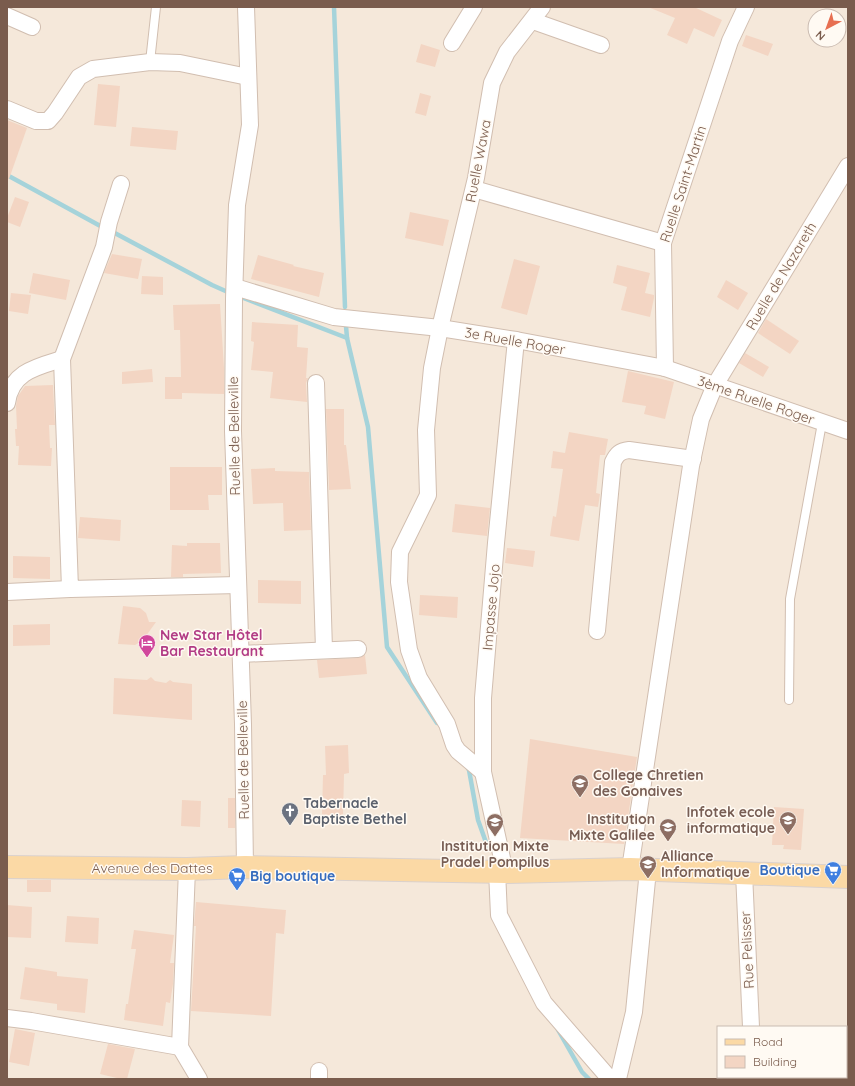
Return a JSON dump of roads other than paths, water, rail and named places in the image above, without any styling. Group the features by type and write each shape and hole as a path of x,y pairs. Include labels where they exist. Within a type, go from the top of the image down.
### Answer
{"main road":[{"name":"Avenue des Dattes","path":"7,867 187,869 245,867 501,871 639,869 848,877"}],"street":[{"name":"Ruelle de Belleville","path":"245,867 233,431 234,292 237,205 250,125 246,7"},
{"path":"452,43 474,7"},
{"name":"Ruelle Wawa","path":"483,772 454,745 447,724 419,678 409,650 399,582 400,552 428,495 426,430 432,368 440,328 474,189 492,83 507,52 533,21 542,7"},
{"name":"Ruelle Saint-Martin","path":"665,368 663,243 730,41 746,7"},
{"path":"7,16 32,28"},
{"path":"533,21 601,45"},
{"path":"7,109 36,121 48,121 79,77 93,69 150,62 180,64 248,78"},
{"name":"Ruelle de Nazareth","path":"618,1079 634,1012 639,869 693,459 701,419 715,386 848,166"},
{"path":"70,589 62,359 104,247 109,222 122,184"},
{"path":"474,189 663,243"},
{"name":"3e Ruelle Roger","path":"234,292 334,317 440,328 516,340 665,368"},
{"name":"Impasse Jojo","path":"516,340 483,691 483,772 501,871 499,915 544,1003 610,1079"},
{"path":"7,403 13,386 21,375 34,368 62,359"},
{"name":"3ème Ruelle Roger","path":"665,368 848,431"},
{"path":"316,383 324,650"},
{"path":"597,631 613,462 616,455 622,451 629,450 693,459"},
{"path":"7,592 238,585"},
{"path":"240,654 358,649"},
{"path":"187,869 180,1047 199,1079"},
{"name":"Rue Pelisser","path":"744,873 751,1026"},
{"path":"7,1018 180,1047"}],"lane":[{"path":"150,62 156,7"},
{"path":"789,700 790,599 822,423"}],"waterway":[{"path":"334,7 345,307"},
{"path":"7,175 104,228"},
{"path":"111,231 212,285 230,293"},
{"path":"241,297 347,338"},
{"path":"346,326 347,338 368,427 387,647 437,723"},
{"path":"466,765 469,770 478,820 488,848"},
{"path":"557,1028 582,1072 589,1079"}],"place":[{"name":"New Star Hôtel Bar Restaurant","path":"147,658"},
{"name":"College Chretien des Gonaives","path":"580,798"},
{"name":"Tabernacle Baptiste Bethel","path":"290,826"},
{"name":"Infotek ecole informatique","path":"788,835"},
{"name":"Institution Mixte Pradel Pompilus","path":"495,837"},
{"name":"Institution Mixte Galilee","path":"668,842"},
{"name":"Alliance Informatique","path":"648,879"},
{"name":"Boutique","path":"833,885"},
{"name":"Big boutique","path":"237,891"}]}
